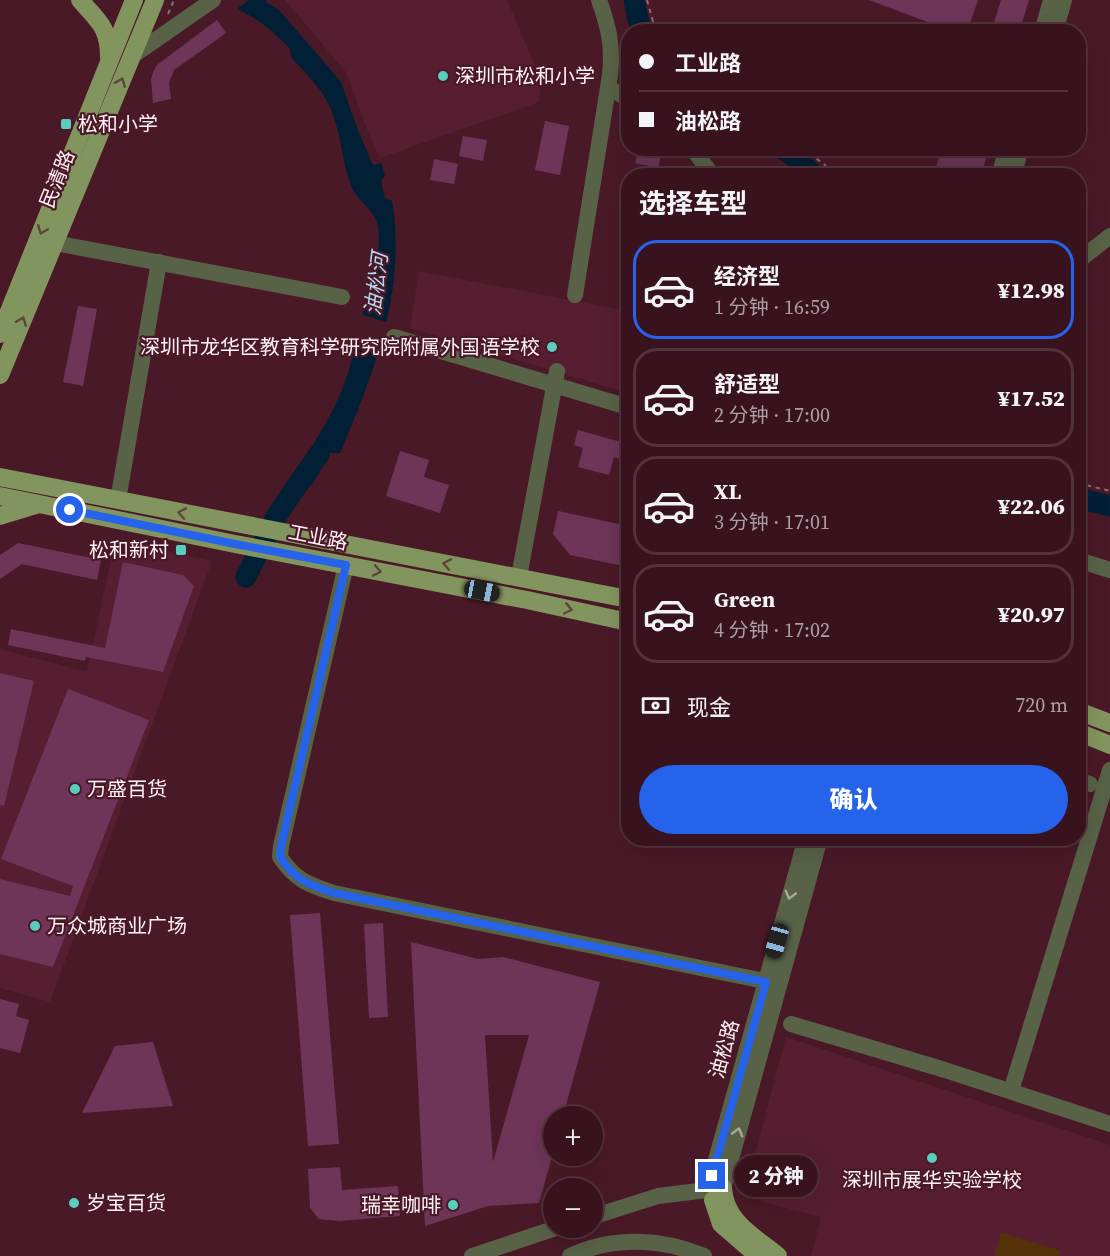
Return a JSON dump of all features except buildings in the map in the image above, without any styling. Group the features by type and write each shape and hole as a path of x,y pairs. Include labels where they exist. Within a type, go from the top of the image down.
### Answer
{"main road":[{"path":"80,0 97,16 107,33 108,64"},
{"name":"民清路","path":"0,334 134,0"},
{"name":"民清路","path":"0,375 155,0"},
{"name":"工业路","path":"0,477 621,598"},
{"name":"工业路","path":"0,496 621,621"},
{"path":"0,516 25,507 48,505"},
{"path":"1086,714 1110,723"},
{"path":"1086,735 1110,745"},
{"name":"油松路","path":"718,1189 714,1206 721,1224 758,1256"},
{"name":"油松路","path":"718,1189 732,1217 778,1256"}],"street":[{"path":"131,57 213,0"},
{"path":"575,295 608,87 611,46 609,29 599,0"},
{"path":"1044,24 1051,0"},
{"path":"1057,24 1064,0"},
{"path":"608,87 621,95"},
{"path":"698,156 708,168"},
{"path":"1086,255 1110,236"},
{"path":"55,243 342,297"},
{"path":"118,500 159,262"},
{"path":"394,338 555,378 621,404"},
{"path":"519,577 555,378"},
{"path":"1086,562 1110,570"},
{"path":"346,565 281,846 280,857 297,878 334,893 772,983"},
{"path":"1011,1091 1110,770"},
{"name":"油松路","path":"772,983 804,846"},
{"name":"油松路","path":"718,1189 714,1167 817,846"},
{"path":"791,1024 1011,1091 1110,1124"},
{"path":"603,1214 658,1196 718,1189"},
{"path":"472,1256 543,1232"},
{"path":"570,1256 609,1244 634,1242 676,1246 704,1256"}],"path":[{"path":"647,0 654,24"},
{"path":"813,156 827,168"},
{"path":"1086,485 1110,491"}],"shaded area":[{"name":"深圳市松和小学","path":"285,0 507,0 541,80 539,102 380,158 346,72"},
{"name":"深圳市龙华区教育科学研究院附属外国语学校","path":"419,271 621,310 621,391 410,328"},
{"path":"115,541 212,561 50,1002 0,988 0,649 87,672"},
{"name":"深圳市展华实验学校","path":"786,1037 1110,1145 1110,1256 811,1256 821,1217 762,1202 757,1194 751,1170"},
{"path":"1001,1232 1061,1251 1059,1256 994,1256"}],"water":[{"path":"249,0 266,0 279,10 341,82 373,165 381,163 385,175 381,181 385,198 392,201 395,267 391,299 375,362 340,453 330,453 312,485 297,470 331,413 347,376 376,262 379,244 378,227 372,213 352,188 329,104 291,57 290,49 260,22 239,10 238,8"}],"pier":[{"path":"360,314 390,323 383,349 353,341"}],"waterway":[{"path":"634,0 640,24"},
{"path":"794,156 807,168"},
{"name":"油松河","path":"246,577 277,515 319,454"},
{"path":"1086,500 1110,506"}],"place":[{"name":"深圳市松和小学","path":"443,76"},
{"name":"松和小学","path":"66,124"},
{"name":"深圳市龙华区教育科学研究院附属外国语学校","path":"552,347"},
{"name":"松和新村","path":"181,550"},
{"name":"万盛百货","path":"75,789"},
{"name":"万众城商业广场","path":"35,926"},
{"name":"深圳市展华实验学校","path":"932,1158"},
{"name":"岁宝百货","path":"74,1203"},
{"name":"瑞幸咖啡","path":"453,1205"}],"route":[{"path":"70,510 346,565 281,846 280,857 297,878 334,893 766,982 712,1176"}]}
